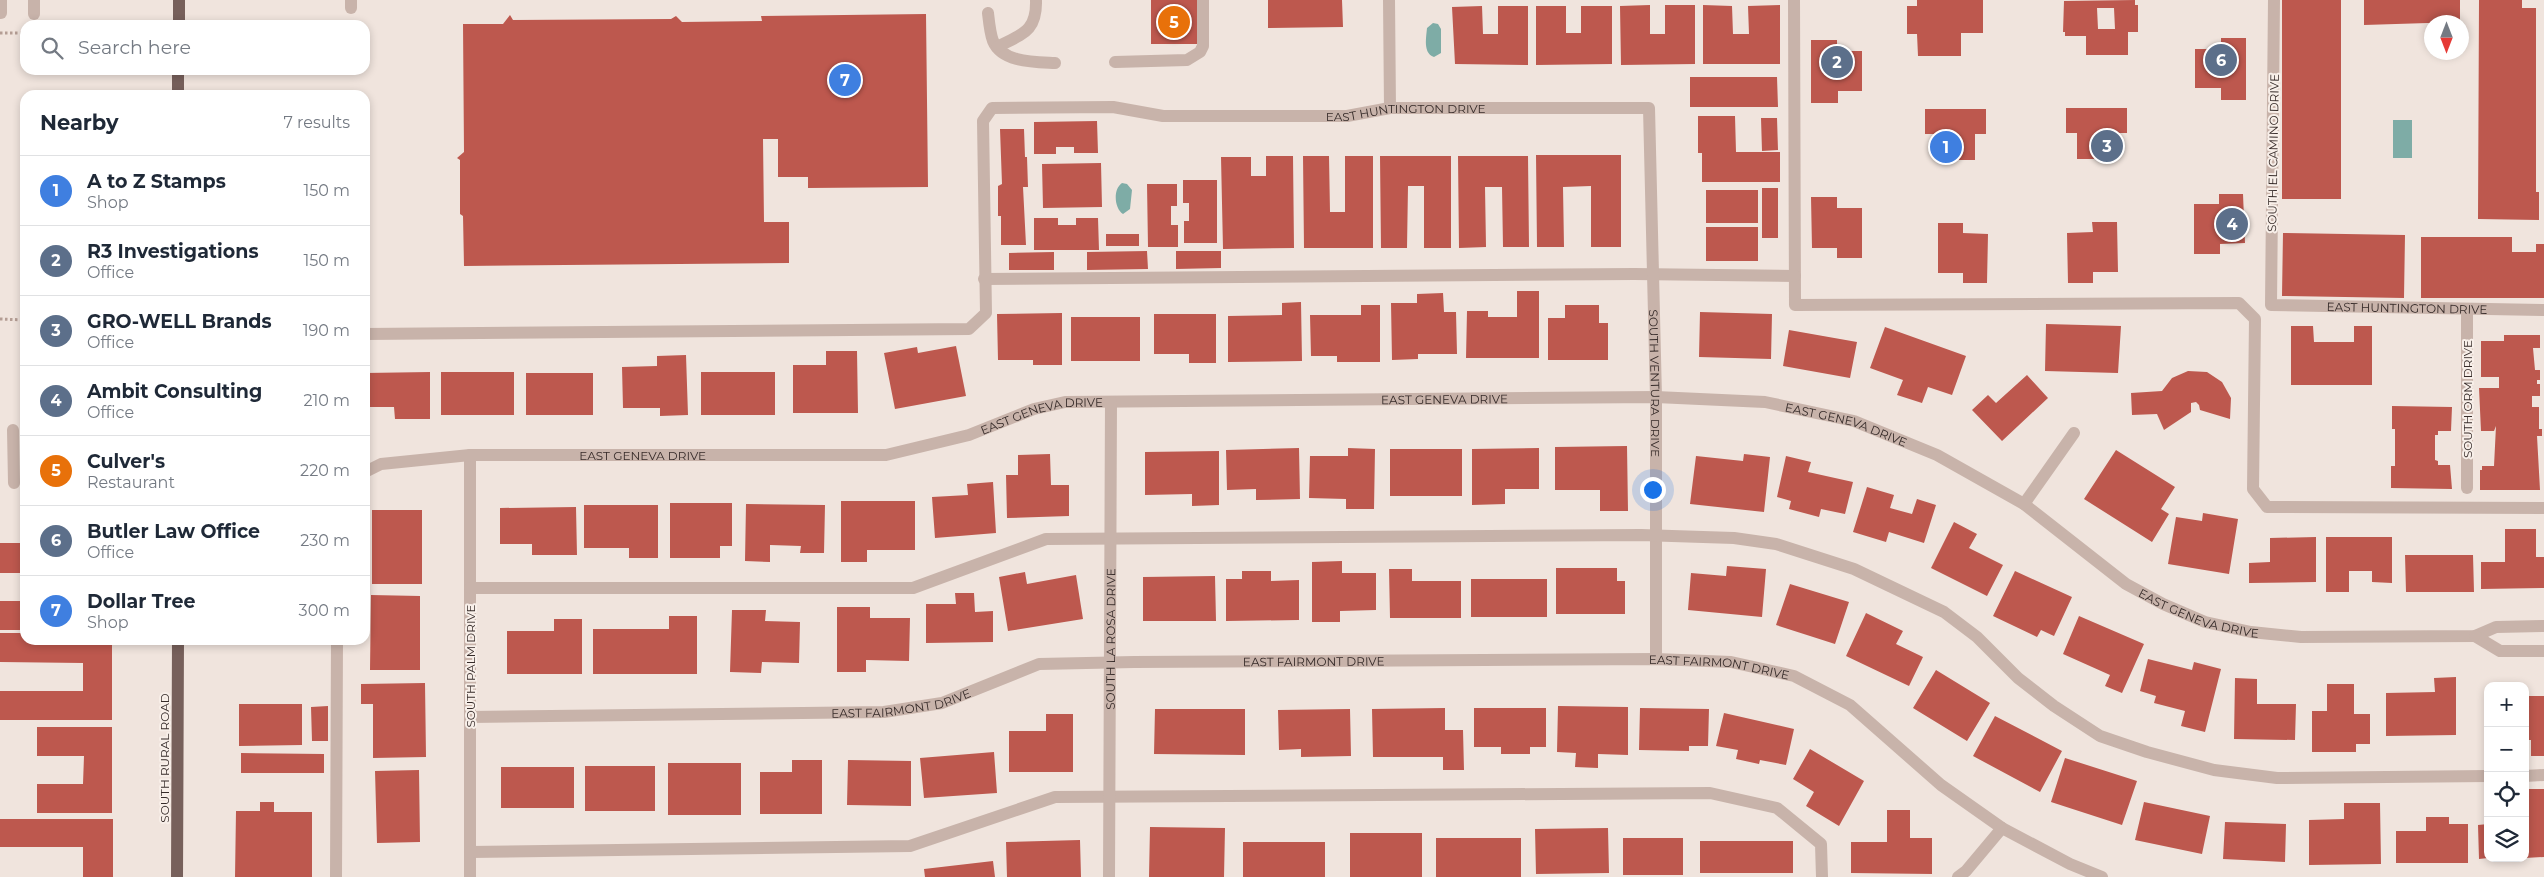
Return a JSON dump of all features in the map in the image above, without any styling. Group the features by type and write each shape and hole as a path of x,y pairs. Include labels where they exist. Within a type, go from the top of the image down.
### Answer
{"main road":[{"path":"178,20 179,0"},
{"path":"178,75 178,90"},
{"name":"SOUTH RURAL ROAD","path":"177,877 178,645"}],"street":[{"path":"34,0 34,14"},
{"path":"997,47 1029,31 1036,16 1036,0"},
{"path":"1115,62 1187,60 1194,57 1203,46 1203,0"},
{"path":"1389,0 1390,108"},
{"path":"1794,0 1795,305 2239,303 2255,319 2253,489 2267,507 2544,508"},
{"name":"SOUTH EL CAMINO DRIVE","path":"2271,305 2274,0"},
{"path":"988,14 993,41 997,47 1014,58 1055,62"},
{"name":"EAST HUNTINGTON DRIVE","path":"984,279 983,121 992,108 1113,107 1163,116 1346,116 1390,108 1649,108"},
{"name":"SOUTH VENTURA DRIVE","path":"1649,108 1656,397 1656,659"},
{"path":"370,334 969,329 986,313 984,279 1653,274 1795,276"},
{"name":"EAST HUNTINGTON DRIVE","path":"2271,305 2544,310"},
{"name":"SOUTH ORM DRIVE","path":"2467,309 2467,488"},
{"name":"EAST GENEVA DRIVE","path":"370,469 380,464 470,454 886,454 969,435 1034,409 1065,402 1656,397 1765,402 1854,421 1937,454 2024,504 2126,584 2163,604 2205,622 2251,632 2301,637 2475,636 2496,627 2544,626"},
{"name":"SOUTH LA ROSA DRIVE","path":"1109,877 1111,402"},
{"path":"12,430 14,483"},
{"path":"2024,504 2074,433"},
{"name":"SOUTH PALM DRIVE","path":"470,454 470,877"},
{"path":"470,588 913,588 1046,539 1656,534 1734,538 1776,544 1854,569 1944,612 1977,637 2018,678 2054,706 2100,736 2147,752 2214,770 2277,778 2484,776"},
{"path":"2475,636 2500,652 2544,651"},
{"path":"336,877 337,645"},
{"name":"EAST FAIRMONT DRIVE","path":"470,717 884,712 942,703 1039,664 1656,659 1731,662 1794,676 1850,705 1942,785 2002,828 2070,864 2102,877"},
{"path":"2529,776 2544,775"},
{"path":"470,852 910,846 1055,797 1710,793 1777,808 1821,844 1822,877"},
{"path":"1958,877 1966,871 2002,828"}],"path":[{"path":"0,33 20,33"},
{"path":"0,320 20,320"}],"water":[{"path":"1433,23 1438,24 1441,29 1441,53 1434,57 1428,52 1426,41 1427,28"},
{"path":"2393,120 2412,120 2412,158 2393,158"},
{"path":"1122,183 1127,184 1132,190 1130,209 1123,214 1116,203 1117,190"}],"building":[{"path":"1151,0 1198,0 1198,44 1151,44"},
{"path":"1268,0 1342,0 1343,27 1268,28"},
{"path":"1917,0 1983,0 1983,33 1961,33 1961,56 1918,56 1917,34 1907,34 1907,6 1917,6"},
{"path":"2135,0 2135,5 2138,5 2138,32 2128,32 2128,55 2086,55 2086,36 2065,36 2065,32 2063,32 2064,1","holes":["2097,8 2114,8 2115,29 2098,29"]},
{"path":"2282,0 2341,0 2341,199 2282,199"},
{"path":"2364,0 2460,0 2460,15 2424,15 2424,23 2364,25"},
{"path":"2479,0 2522,0 2522,8 2536,8 2536,192 2539,192 2539,220 2478,219"},
{"path":"1650,5 1650,34 1665,34 1665,5 1695,5 1695,64 1621,65 1620,6"},
{"path":"1703,5 1732,6 1733,34 1749,34 1748,6 1780,5 1780,64 1703,64"},
{"path":"1482,6 1483,34 1498,34 1498,6 1528,6 1528,65 1455,64 1452,7"},
{"path":"1536,6 1566,6 1566,33 1581,33 1581,6 1612,6 1612,64 1536,65"},
{"path":"926,14 928,187 808,188 808,177 778,177 778,139 763,139 764,222 789,222 789,263 464,266 463,216 460,214 460,160 457,158 464,152 463,24 503,24 510,15 513,20 671,19 676,16 682,22 762,21 761,16"},
{"path":"2221,38 2246,38 2246,100 2221,100 2221,88 2195,88 2195,49 2221,49"},
{"path":"1811,40 1837,40 1837,51 1862,51 1862,91 1838,91 1838,103 1811,103"},
{"path":"1690,77 1777,77 1778,107 1690,107"},
{"path":"2066,108 2127,108 2127,133 2116,133 2116,159 2077,159 2077,133 2066,133"},
{"path":"1925,109 1986,109 1986,134 1975,134 1975,160 1936,160 1936,134 1925,134"},
{"path":"1698,116 1735,116 1736,152 1780,152 1780,182 1702,182 1702,153 1698,153"},
{"path":"1761,118 1777,118 1778,150 1762,151"},
{"path":"1097,121 1098,153 1074,153 1074,147 1056,147 1056,154 1034,154 1034,122"},
{"path":"1000,129 1024,129 1028,187 1023,187 1026,245 1001,245 1001,216 998,216 998,186 1002,184"},
{"path":"1536,155 1621,155 1621,247 1591,247 1591,186 1563,187 1564,247 1537,247"},
{"path":"1266,156 1293,156 1294,248 1223,249 1221,157 1251,157 1251,176 1266,176"},
{"path":"1303,156 1329,156 1330,212 1345,212 1345,156 1373,156 1373,248 1304,248"},
{"path":"1380,156 1451,156 1451,248 1424,248 1424,186 1408,186 1407,248 1381,248"},
{"path":"1458,156 1528,156 1529,247 1503,247 1502,187 1485,187 1486,247 1459,248"},
{"path":"1101,163 1102,207 1043,208 1042,164"},
{"path":"1183,180 1217,180 1217,243 1184,243 1184,221 1189,221 1189,203 1183,203"},
{"path":"1147,184 1177,184 1177,206 1171,206 1171,225 1178,225 1178,247 1148,247"},
{"path":"1762,188 1778,188 1778,238 1762,238"},
{"path":"1706,190 1758,190 1758,223 1706,223"},
{"path":"2219,194 2243,194 2245,243 2220,244 2220,254 2194,254 2194,204 2219,204"},
{"path":"1811,197 1837,197 1837,208 1862,208 1862,258 1837,258 1837,248 1812,248"},
{"path":"1034,218 1058,218 1058,225 1076,225 1076,218 1098,218 1099,250 1034,250"},
{"path":"2092,222 2117,222 2118,272 2093,272 2093,283 2068,283 2067,233 2093,232"},
{"path":"1938,223 1963,223 1963,233 1988,234 1987,283 1963,283 1963,273 1938,273"},
{"path":"1706,227 1758,227 1758,261 1706,261"},
{"path":"2283,233 2405,235 2404,298 2282,296"},
{"path":"1106,234 1139,234 1139,246 1106,246"},
{"path":"2421,237 2512,237 2512,252 2536,252 2536,244 2544,244 2544,298 2421,298"},
{"path":"1147,251 1148,269 1087,270 1087,252"},
{"path":"1176,251 1221,251 1221,268 1176,269"},
{"path":"1054,252 1054,270 1009,270 1009,253"},
{"path":"1517,291 1539,291 1539,358 1466,358 1467,311 1488,311 1488,317 1517,317"},
{"path":"1443,293 1444,312 1456,312 1457,354 1418,354 1418,359 1392,360 1391,303 1417,303 1417,294"},
{"path":"1301,302 1302,361 1228,362 1228,316 1282,315 1282,303"},
{"path":"1361,305 1380,305 1380,362 1337,362 1337,356 1311,356 1310,315 1361,315"},
{"path":"1565,305 1599,305 1599,323 1608,323 1608,360 1548,360 1548,318 1565,318"},
{"path":"1700,312 1772,314 1771,359 1699,357"},
{"path":"1062,313 1062,365 1033,365 1033,360 998,360 997,314"},
{"path":"1154,314 1216,314 1216,363 1189,363 1189,354 1154,354"},
{"path":"1071,317 1140,317 1140,361 1071,361"},
{"path":"2046,324 2121,326 2118,373 2045,371"},
{"path":"2291,326 2313,326 2314,342 2354,342 2354,326 2372,326 2372,385 2291,385"},
{"path":"1885,327 1966,356 1952,395 1928,387 1922,403 1897,395 1903,380 1870,368"},
{"path":"1789,330 1857,342 1850,378 1783,366"},
{"path":"2504,335 2540,335 2540,348 2533,348 2535,370 2540,370 2540,380 2537,380 2537,384 2540,384 2540,396 2532,396 2532,407 2539,407 2539,429 2542,429 2542,436 2537,436 2540,490 2480,490 2480,470 2482,470 2482,466 2494,466 2496,426 2494,431 2481,431 2479,388 2499,388 2499,377 2481,377 2481,341 2504,341"},
{"path":"956,346 966,396 895,409 884,353 917,347 918,353"},
{"path":"826,351 857,351 858,413 793,413 793,365 826,365"},
{"path":"686,355 688,415 660,416 660,408 623,408 622,367 657,366 657,356"},
{"path":"2188,371 2207,372 2222,382 2231,398 2230,419 2200,410 2196,402 2191,403 2191,412 2164,430 2157,414 2132,415 2131,393 2162,391 2172,378"},
{"path":"430,372 430,419 395,419 394,407 370,407 370,373"},
{"path":"441,372 514,372 514,415 441,415"},
{"path":"701,372 775,372 775,415 701,415"},
{"path":"526,373 593,373 593,415 526,415"},
{"path":"2027,375 2048,398 2002,441 1972,410 1988,395 1996,403"},
{"path":"2392,406 2452,407 2451,431 2438,431 2438,435 2435,435 2435,460 2438,461 2438,465 2450,465 2452,489 2391,488 2391,466 2395,466 2395,429 2392,429"},
{"path":"1627,446 1628,511 1600,511 1600,490 1555,490 1555,447"},
{"path":"1299,448 1300,499 1256,500 1256,489 1227,490 1226,450"},
{"path":"1348,448 1375,449 1374,509 1346,509 1346,499 1309,498 1310,456 1348,456"},
{"path":"1539,448 1539,489 1505,489 1505,504 1472,505 1472,449"},
{"path":"1390,449 1462,449 1462,496 1390,496"},
{"path":"2116,450 2175,487 2161,509 2169,514 2152,542 2084,499"},
{"path":"1219,451 1219,505 1192,506 1192,494 1145,495 1145,452"},
{"path":"1050,454 1051,485 1069,485 1069,516 1007,518 1006,475 1018,475 1018,455"},
{"path":"1744,454 1770,457 1764,512 1690,504 1696,456 1743,461"},
{"path":"1786,456 1811,462 1808,472 1853,482 1845,514 1821,509 1819,517 1789,509 1791,501 1777,497"},
{"path":"993,482 996,533 935,538 932,497 968,495 967,484"},
{"path":"1867,487 1894,495 1890,508 1912,514 1917,499 1936,505 1924,543 1889,532 1886,542 1853,532"},
{"path":"841,501 915,501 915,550 867,550 867,562 841,562"},
{"path":"670,503 732,503 732,546 720,546 720,558 670,558"},
{"path":"746,504 825,505 824,553 800,553 801,546 770,545 770,562 745,561"},
{"path":"584,505 658,505 658,558 629,558 629,548 584,548"},
{"path":"576,507 577,555 532,555 532,544 500,544 500,508"},
{"path":"372,510 422,510 422,584 372,584"},
{"path":"2203,513 2238,519 2229,574 2168,564 2176,517 2202,521"},
{"path":"1954,522 1977,534 1969,548 2003,565 1987,596 1931,568"},
{"path":"2505,529 2536,529 2536,557 2544,557 2544,588 2481,589 2481,562 2505,562"},
{"path":"2316,537 2316,582 2249,583 2249,563 2270,562 2270,538"},
{"path":"2326,537 2392,537 2392,583 2372,582 2372,571 2349,571 2349,592 2326,592"},
{"path":"0,543 20,543 20,573 0,573"},
{"path":"2405,555 2473,555 2474,592 2406,592"},
{"path":"1342,561 1342,573 1376,573 1376,610 1340,611 1340,622 1312,622 1312,562"},
{"path":"1727,566 1766,569 1762,617 1688,610 1691,573 1726,576"},
{"path":"1556,568 1617,568 1617,581 1625,581 1625,614 1556,614"},
{"path":"1389,569 1412,569 1412,581 1461,581 1461,618 1390,618"},
{"path":"1242,571 1271,571 1271,581 1299,580 1299,620 1226,621 1226,579 1242,579"},
{"path":"2015,571 2072,597 2054,636 2041,630 2037,637 1993,616"},
{"path":"1025,572 1027,584 1076,575 1083,619 1008,631 999,577"},
{"path":"1215,576 1216,621 1143,621 1143,577"},
{"path":"1471,579 1547,579 1547,617 1471,617"},
{"path":"1790,584 1849,602 1835,644 1776,625"},
{"path":"955,593 974,593 975,612 993,611 993,642 926,643 926,604 956,604"},
{"path":"371,595 420,596 420,670 370,670"},
{"path":"0,601 20,601 20,630 0,630"},
{"path":"837,607 870,607 870,618 910,618 909,661 866,660 866,672 837,672"},
{"path":"732,610 766,610 765,621 800,622 799,663 762,662 761,673 730,672"},
{"path":"1866,613 1903,631 1896,644 1923,657 1909,686 1846,656"},
{"path":"669,616 697,616 697,674 593,674 593,629 669,629"},
{"path":"2079,616 2144,644 2122,693 2105,686 2110,675 2063,654"},
{"path":"554,619 582,619 582,674 507,674 507,631 554,631"},
{"path":"0,633 20,633 20,645 112,645 112,720 0,720 0,691 83,691 83,663 0,662"},
{"path":"2148,659 2192,670 2194,662 2221,669 2205,732 2181,726 2185,711 2154,703 2156,696 2140,691"},
{"path":"1936,670 1990,703 1967,741 1913,708"},
{"path":"2456,677 2456,735 2386,736 2386,693 2435,692 2434,678"},
{"path":"2235,678 2257,679 2257,704 2296,704 2295,740 2234,739"},
{"path":"425,683 426,757 373,758 373,704 361,704 361,684"},
{"path":"2327,684 2354,684 2354,714 2370,714 2370,744 2356,744 2356,752 2312,752 2312,711 2327,711"},
{"path":"2529,696 2544,696 2544,756 2531,756 2531,740 2529,740"},
{"path":"239,704 302,704 302,745 239,746"},
{"path":"328,706 328,741 312,741 311,707"},
{"path":"1558,706 1628,707 1628,755 1598,754 1598,768 1575,767 1576,753 1557,752"},
{"path":"1445,708 1445,730 1463,730 1464,770 1443,770 1443,757 1373,757 1372,709"},
{"path":"1474,708 1546,708 1546,747 1530,747 1530,754 1501,754 1501,747 1474,747"},
{"path":"1640,708 1709,709 1708,746 1689,746 1689,751 1639,750"},
{"path":"1155,709 1245,709 1245,755 1154,754"},
{"path":"1350,709 1351,756 1301,757 1301,749 1279,750 1278,710"},
{"path":"1724,713 1794,729 1786,765 1760,760 1759,764 1736,759 1738,750 1716,746"},
{"path":"1046,714 1073,714 1073,772 1009,772 1009,731 1046,731"},
{"path":"1995,716 2062,751 2040,792 1973,756"},
{"path":"37,727 112,727 112,813 37,813 37,784 83,784 84,756 37,756"},
{"path":"1810,749 1864,781 1839,826 1806,806 1814,792 1793,779"},
{"path":"994,752 997,793 924,798 920,758"},
{"path":"241,753 324,754 324,773 241,773"},
{"path":"2065,758 2137,781 2122,825 2051,802"},
{"path":"792,760 822,760 822,814 760,814 760,772 792,772"},
{"path":"848,760 911,761 911,806 847,805"},
{"path":"668,763 741,763 741,815 668,815"},
{"path":"585,766 655,766 655,811 585,811"},
{"path":"501,767 574,767 574,808 501,808"},
{"path":"419,770 420,842 377,843 375,771"},
{"path":"2529,789 2544,789 2544,857 2529,858"},
{"path":"260,802 274,802 274,812 312,812 312,877 235,877 236,811 260,811"},
{"path":"2144,802 2210,816 2202,854 2135,840"},
{"path":"2344,803 2380,803 2381,864 2309,865 2309,820 2344,819"},
{"path":"1887,810 1910,810 1910,838 1932,838 1932,874 1851,873 1851,842 1887,842"},
{"path":"2426,817 2449,817 2449,824 2468,824 2468,863 2396,863 2396,831 2426,831"},
{"path":"0,819 113,819 113,877 83,877 83,847 0,847"},
{"path":"2225,822 2286,824 2285,862 2223,859"},
{"path":"2484,824 2484,858 2479,859 2478,825"},
{"path":"1150,827 1225,828 1224,877 1149,877"},
{"path":"1608,828 1609,873 1536,874 1535,829"},
{"path":"1350,833 1422,833 1422,877 1350,877"},
{"path":"1436,838 1521,838 1521,877 1436,877"},
{"path":"1623,838 1683,838 1683,875 1623,875"},
{"path":"1080,840 1081,877 1007,877 1006,842"},
{"path":"1700,841 1793,841 1793,873 1700,873"},
{"path":"1243,842 1325,842 1325,877 1243,877"},
{"path":"993,861 995,877 925,877 924,869"}],"place":[{"name":"Culver's","path":"1174,22"},
{"name":"Butler Law Office","path":"2221,60"},
{"name":"R3 Investigations","path":"1837,62"},
{"name":"Dollar Tree","path":"845,80"},
{"name":"GRO-WELL Brands","path":"2107,146"},
{"name":"A to Z Stamps","path":"1946,147"},
{"name":"Ambit Consulting","path":"2232,224"}]}
